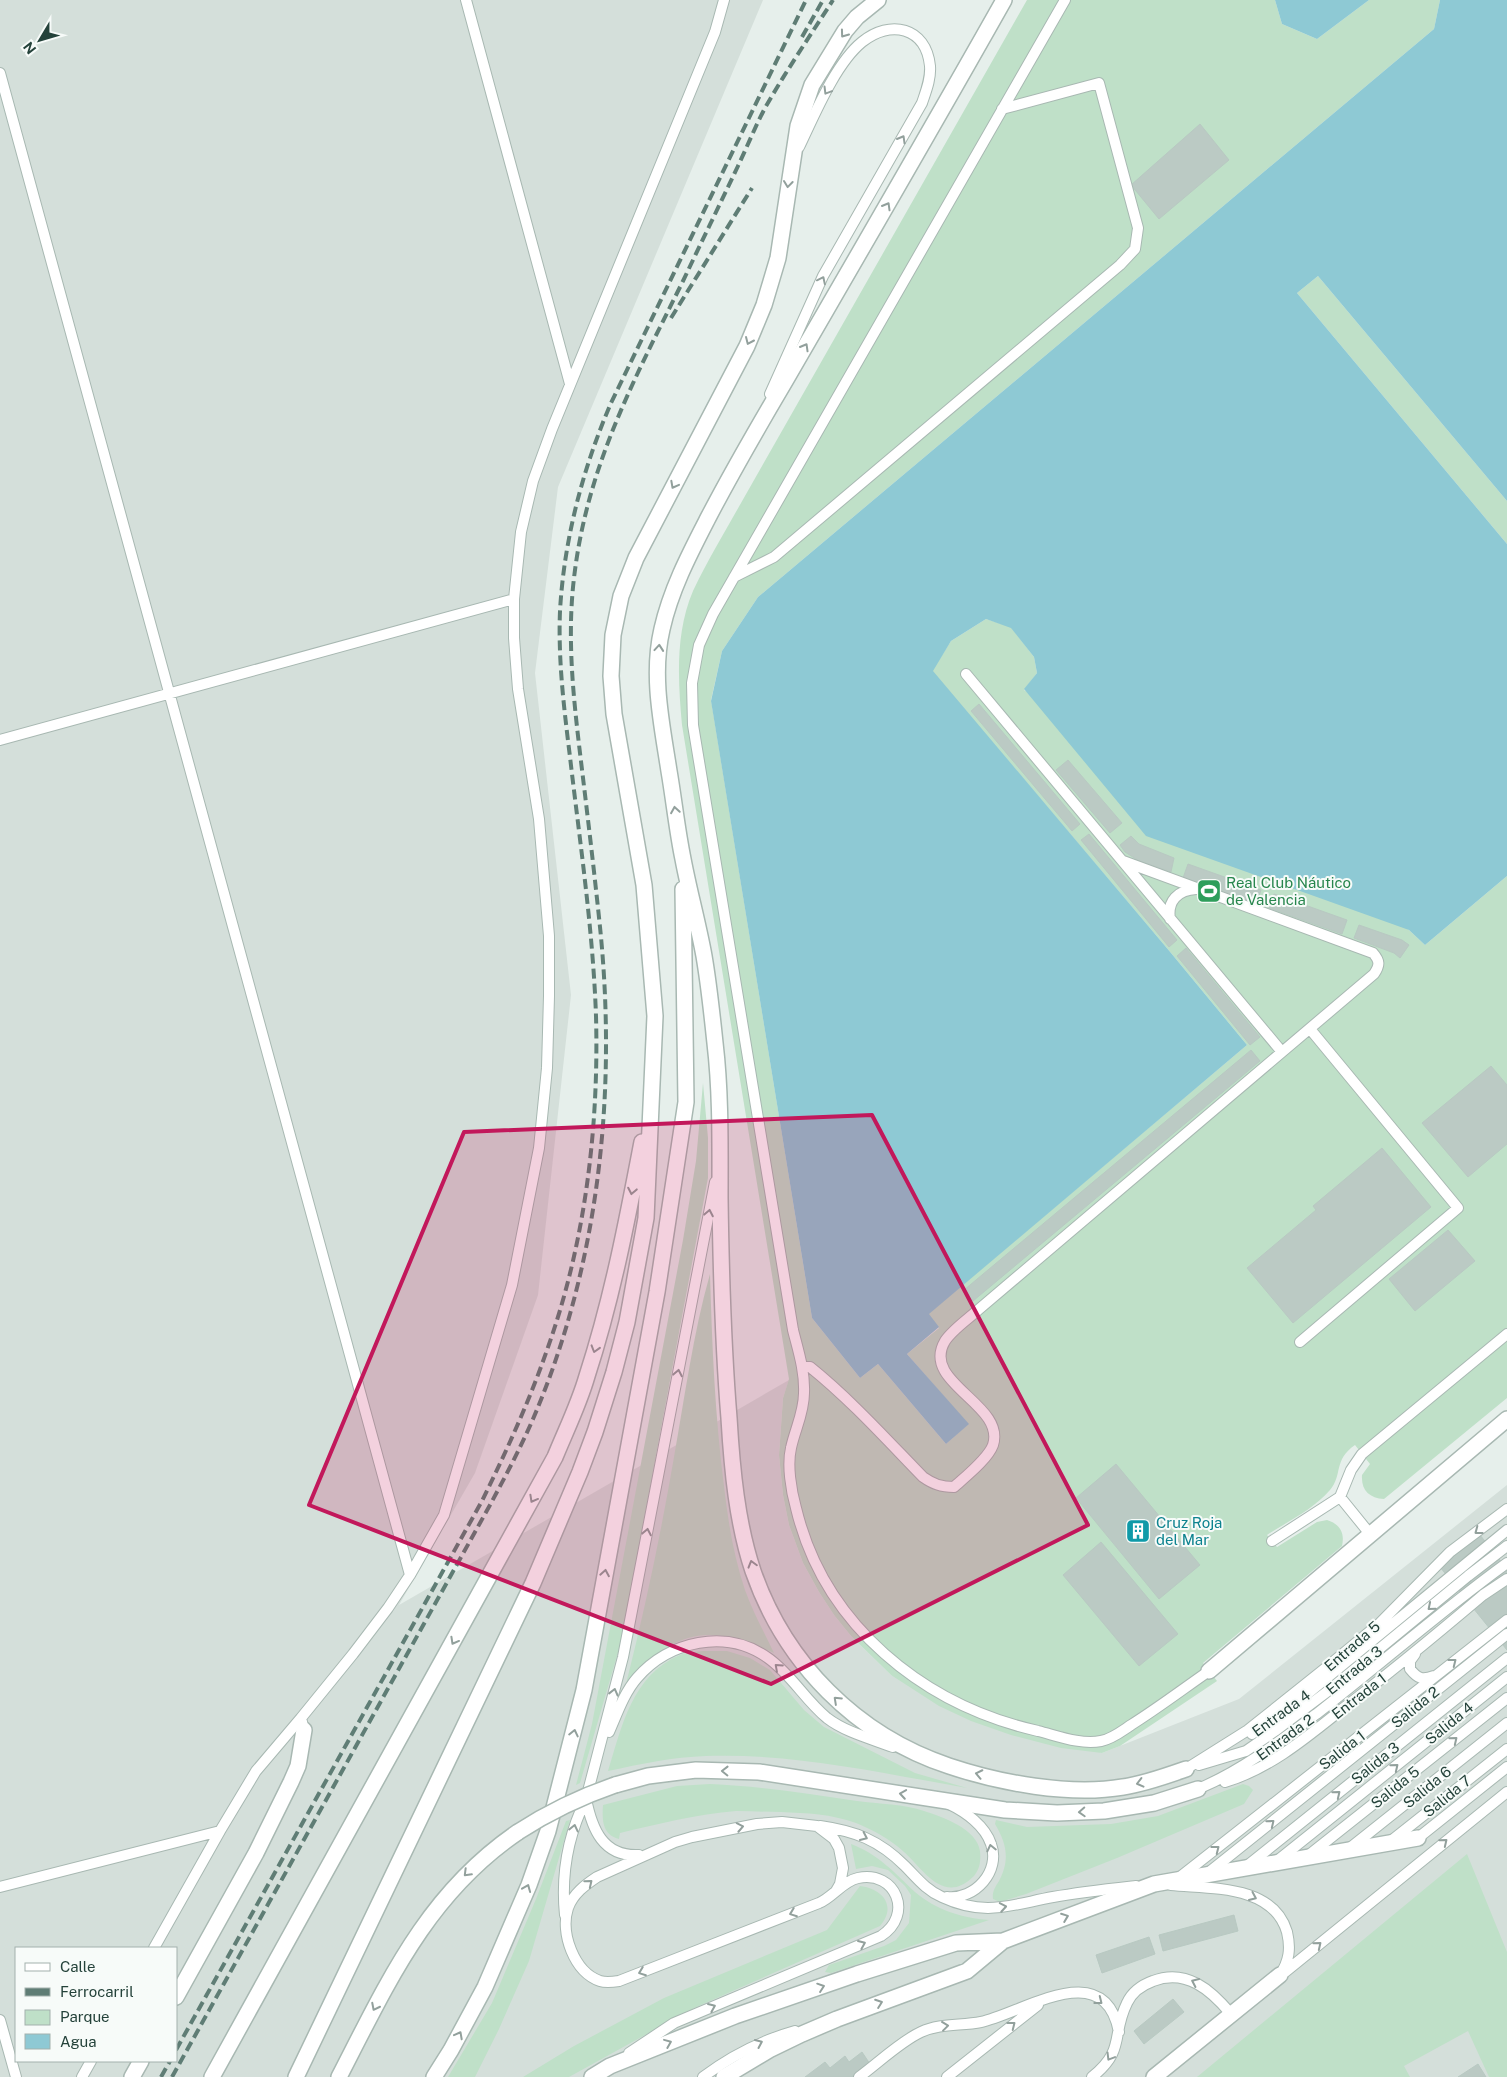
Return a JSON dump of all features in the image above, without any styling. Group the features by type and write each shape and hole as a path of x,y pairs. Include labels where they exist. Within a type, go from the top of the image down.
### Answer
{"street":[{"path":"296,2077 533,1583 564,1513 595,1432 626,1322 646,1218 655,1016 644,885 614,714 611,676 613,635 621,596 636,558 747,346 764,305 778,258 791,162 798,126 812,85 846,31 857,18 878,0"},
{"path":"1004,0 744,452 681,572 667,608 660,638 658,693 682,858 703,953 712,1007 717,1062 725,1370 730,1439 744,1534 752,1568 774,1619 789,1646 811,1674 862,1723 891,1741 937,1762 966,1772 1029,1784 1093,1790 1124,1787 1164,1777 1186,1769"},
{"path":"434,2077 485,1987 529,1885 548,1831 584,1690 657,1292 686,1102 682,858"},
{"path":"212,2077 555,1457 587,1378 602,1329 628,1216 651,1092"},
{"path":"1209,1671 1507,1419"},
{"path":"178,1993 256,1853 292,1782 298,1766 302,1724"},
{"path":"339,2077 389,1981 432,1914 451,1889 496,1847 518,1832 582,1797 615,1785 668,1773 696,1770 730,1770 787,1776 1005,1810 1057,1813 1104,1811 1154,1803 1198,1789"},
{"path":"592,2077 610,2066 735,2016 857,1974 956,1943 1003,1941 1154,1884 1418,1838"},
{"path":"722,2071 837,2019 967,1971 1003,1941"},
{"path":"1154,2077 1280,1975"},
{"path":"132,2077 140,2062"}],"lane":[{"path":"466,0 570,384"},
{"path":"155,1947 256,1771 302,1724 367,1636 410,1575 444,1515 512,1285 539,1148 547,1068 550,996 549,936 539,820 518,689 514,638 514,599 521,532 533,481 570,384 711,41 724,0"},
{"path":"1065,0 733,578 699,645 692,683 693,726 794,1330 802,1367 804,1394 800,1422 790,1449 790,1470 795,1507 807,1544 820,1574 838,1603 858,1629 900,1668 950,1700 1019,1727 1087,1742 1102,1741 1118,1734 1209,1671"},
{"path":"744,452 823,276 922,103 927,89 930,67 926,49 919,40 901,29 891,28 873,34 861,43 841,68 822,99 791,162"},
{"path":"0,72 410,1575"},
{"path":"733,578 774,557 1120,265 1135,249 1138,228 1099,83 1002,109"},
{"path":"0,740 514,599"},
{"path":"966,674 1282,1052"},
{"path":"802,1367 810,1367 820,1374 859,1411 922,1477 933,1484 954,1487 989,1453 993,1443 993,1430 988,1418 947,1376 941,1363 941,1351 946,1340 978,1310 1374,974 1379,967 1379,960 1373,953 1123,861"},
{"path":"1170,919 1169,909 1173,900 1186,889 1197,889"},
{"path":"1300,1342 1458,1208 1310,1028"},
{"path":"610,2066 674,2023 881,1936 889,1931 895,1923 899,1907 898,1898 885,1882 876,1878 859,1878 852,1880 819,1903 610,1983 601,1982 584,1971 572,1951 566,1928 562,1889 564,1872 575,1820 586,1799 623,1657 720,1156"},
{"path":"1272,1541 1340,1497 1351,1470 1362,1454 1507,1334"},
{"path":"1340,1497 1370,1534"},
{"name":"Entrada 5","path":"1186,1769 1248,1730 1327,1667 1380,1623 1450,1552 1507,1509"},
{"name":"Entrada 4","path":"1186,1769 1238,1744 1300,1700 1507,1530"},
{"name":"Entrada 3","path":"1186,1769 1246,1751 1275,1731 1328,1691 1507,1546"},
{"name":"Entrada 2","path":"1198,1789 1234,1772 1279,1743 1507,1563"},
{"name":"Entrada 1","path":"1198,1789 1242,1777 1269,1763 1313,1732 1419,1649 1484,1595 1507,1579"},
{"name":"Salida 1","path":"1178,1880 1507,1620"},
{"name":"Salida 2","path":"1205,1875 1507,1634"},
{"path":"598,1756 628,1690 647,1668 658,1659 684,1645 713,1642 740,1645 768,1658 781,1669 827,1718 838,1725 937,1762"},
{"path":"1419,1649 1410,1662 1410,1669 1417,1677 1423,1679 1436,1676"},
{"name":"Salida 3","path":"1244,1868 1507,1658"},
{"name":"Salida 4","path":"1275,1863 1507,1677"},
{"name":"Salida 5","path":"1306,1858 1507,1698"},
{"name":"Salida 6","path":"1347,1850 1507,1723"},
{"name":"Salida 7","path":"1388,1843 1507,1748"},
{"path":"1418,1838 1507,1767"},
{"path":"1280,1975 1507,1792"},
{"path":"586,1799 590,1821 601,1840 619,1853 630,1856 644,1855"},
{"path":"936,1799 967,1815 979,1825 991,1844 993,1854 989,1874 975,1890 955,1898 941,1897"},
{"path":"566,1928 568,1908 579,1891 597,1877 644,1855 692,1837 756,1824 782,1822 845,1829 876,1842 929,1890 941,1897 971,1908 997,1909 1054,1896 1154,1884 1240,1892 1256,1897 1280,1917 1289,1941 1290,1953 1287,1964 1280,1975"},
{"path":"817,1826 834,1839 839,1848 843,1876 836,1892"},
{"path":"0,1887 220,1831"},
{"path":"1092,2077 1108,2061 1117,2043 1123,2012 1132,1995 1146,1983 1172,1976 1183,1977 1215,1995 1231,2014"},
{"path":"859,2077 920,2032 940,2026 988,2020 1055,1996 1080,1992 1093,1995 1111,2011 1117,2021 1119,2032"},
{"path":"947,2077 1038,2005 1055,1996"},
{"path":"0,2020 16,2077"},
{"path":"82,2077 90,2062"},
{"path":"694,2077 722,2071"},
{"path":"702,2077 722,2071"}],"highlighted area":[{"path":"872,1115 1088,1525 771,1684 309,1505 464,1132"}],"shaded area":[{"path":"0,0 763,0 558,487 535,673 571,995 538,1295 475,1473 399,1605 789,1380 783,1398 779,1455 783,1495 789,1525 803,1563 819,1592 851,1636 891,1675 1102,1753 1239,1699 1507,1485 1507,2077 0,2077"}],"green space":[{"name":"Real Club Náutico de Valencia","path":"1027,0 1275,0 1282,24 1317,39 1369,0 1440,0 1434,29 758,597 722,651 711,700 812,1318 860,1378 878,1364 946,1444 968,1424 907,1354 939,1328 928,1314 1247,1045 932,671 951,641 986,619 1011,627 1034,657 1037,673 1024,690 1409,930 1425,945 1507,876 1507,1398 1384,1499 1370,1495 1363,1485 1362,1475 1370,1464 1355,1445 1348,1451 1341,1462 1334,1484 1324,1497 1267,1535 1277,1547 1317,1522 1327,1520 1335,1524 1342,1533 1342,1546 1203,1663 1217,1681 1120,1746 1102,1753 1061,1748 1011,1735 971,1721 939,1706 891,1675 851,1636 834,1615 803,1563 789,1525 783,1495 779,1455 783,1398 789,1379 682,725 679,674 683,623 698,580"},
{"path":"1318,276 1507,501 1507,544 1297,293"},
{"path":"703,1083 708,1138 708,1178 621,1642 580,1783 576,1785 592,1724 683,1240 696,1161"},
{"path":"710,1274 716,1407 730,1526 745,1590 774,1653 751,1643 730,1637 711,1635 693,1637 677,1642 660,1652 626,1684 658,1542 694,1342"},
{"path":"703,1651 727,1651 750,1658 770,1670 804,1710 824,1727 915,1773 967,1788 837,1765 739,1756 681,1758 608,1771 618,1737 631,1704 650,1675 664,1664 683,1654"},
{"path":"710,1784 784,1791 900,1806 924,1811 958,1825 973,1836 978,1843 980,1851 979,1867 974,1876 963,1884 953,1887 944,1886 935,1882 904,1852 881,1835 856,1823 819,1815 791,1812 721,1812 620,1833 619,1839 609,1834 604,1826 603,1805 677,1786"},
{"path":"1243,1784 1253,1790 1244,1804 1026,1894 1000,1902 993,1899 993,1892 1005,1866 1006,1859 1002,1838 995,1824 996,1820 1027,1827 1111,1824 1158,1816"},
{"path":"570,1820 529,1961 499,2029 475,2077 448,2077 492,2003 536,1899 566,1821"},
{"path":"851,1844 870,1853 915,1892 932,1904 959,1915 989,1920 831,1973 825,1972 829,1965 896,1940 909,1923 911,1895 905,1886 888,1870 872,1866 856,1869"},
{"path":"1467,1854 1507,1952 1507,2077 1489,2077 1468,2031 1404,2066 1410,2077 1197,2077"},
{"path":"860,1886 875,1891 885,1900 887,1912 880,1926 694,2008 569,2077 523,2077 574,2046 664,1998 827,1930"}],"water":[{"path":"1275,0 1369,0 1317,39 1282,24"},
{"path":"1440,0 1507,0 1507,501 1318,276 1297,293 1507,544 1507,876 1425,945 1409,930 1146,836 1024,689 1037,673 1034,657 1011,628 986,619 951,641 933,671 1247,1045 929,1314 939,1327 907,1354 969,1424 946,1444 878,1364 860,1378 812,1318 711,701 722,651 758,597 1434,29"}],"building":[{"path":"1200,124 1229,160 1159,219 1131,185"},
{"path":"979,704 1080,824 1072,831 971,711"},
{"path":"1068,760 1122,823 1110,833 1056,770"},
{"path":"1089,834 1177,940 1169,947 1081,840"},
{"path":"1131,836 1139,844 1174,858 1171,872 1139,861 1125,852 1120,845"},
{"path":"1188,864 1261,890 1256,904 1183,878"},
{"path":"1274,894 1347,920 1342,934 1269,908"},
{"path":"1359,925 1402,940 1409,945 1400,958 1394,953 1354,938"},
{"path":"1186,948 1260,1037 1250,1045 1177,956"},
{"path":"1251,1050 1260,1061 973,1301 964,1290"},
{"path":"1491,1066 1507,1085 1507,1144 1468,1177 1422,1123"},
{"path":"1382,1148 1431,1207 1293,1323 1247,1268 1316,1210 1313,1206"},
{"path":"1448,1230 1475,1261 1415,1311 1389,1279"},
{"name":"Cruz Roja del Mar","path":"1116,1464 1200,1565 1159,1599 1076,1498"},
{"path":"1480,1535 1507,1569 1507,1650 1440,1567"},
{"path":"1101,1542 1178,1634 1139,1666 1063,1575"},
{"path":"1234,1915 1238,1931 1163,1951 1159,1935"},
{"path":"1149,1937 1155,1954 1102,1973 1096,1955"},
{"path":"1173,1999 1184,2012 1144,2044 1134,2031"},
{"path":"862,2052 870,2064 852,2077 805,2077 825,2062 830,2068 845,2056 849,2062"},
{"path":"1478,2064 1486,2077 1458,2077"}],"railway":[{"path":"178,2046 482,1501 525,1408 560,1310 571,1269 587,1185 595,1101 596,1058 596,1016 592,951 561,666 560,611 566,557 576,504 592,453 611,403 806,0"},
{"path":"802,37 823,0"},
{"path":"172,2077 490,1505 528,1430 556,1360 574,1300 588,1239 598,1178 604,1115 606,1052 605,989 600,927 573,687 571,644 572,600 580,537 601,461 630,389 765,108 833,0"},
{"path":"671,318 752,188"},
{"path":"161,2077 169,2062"}],"place":[{"name":"Real Club Náutico de Valencia","path":"1209,891"},
{"name":"Cruz Roja del Mar","path":"1138,1531"}]}
